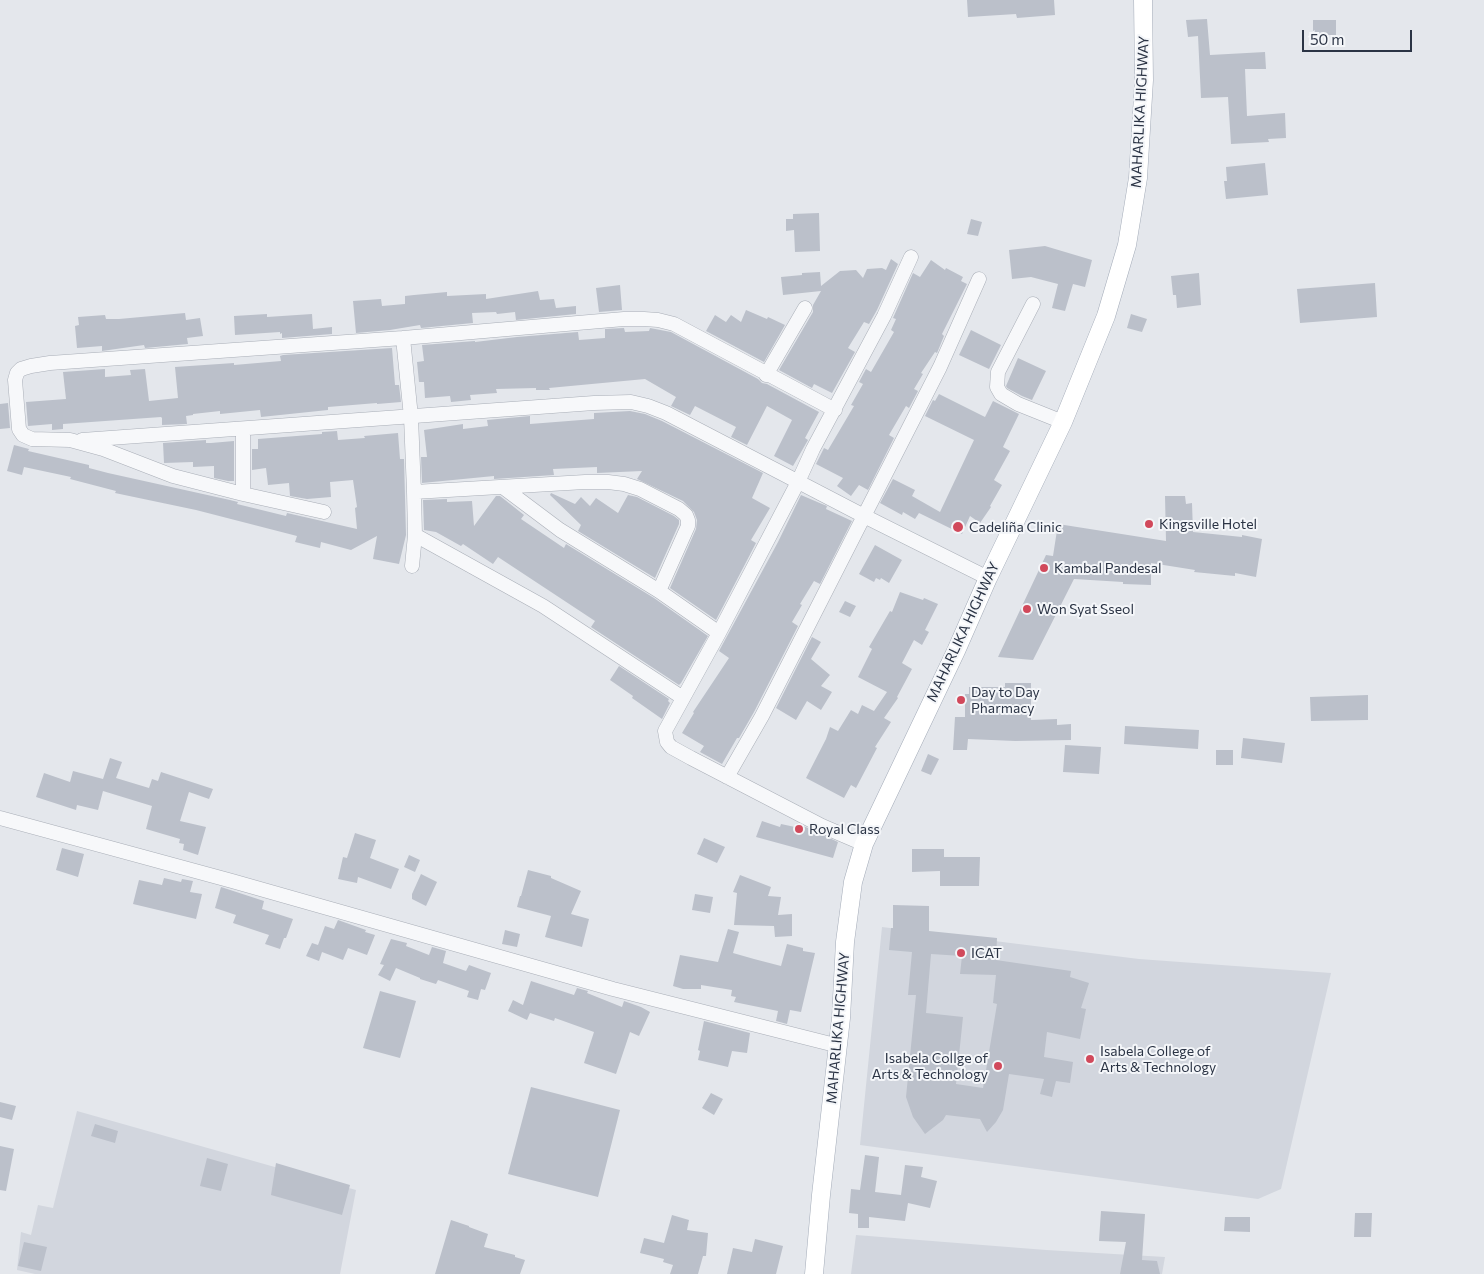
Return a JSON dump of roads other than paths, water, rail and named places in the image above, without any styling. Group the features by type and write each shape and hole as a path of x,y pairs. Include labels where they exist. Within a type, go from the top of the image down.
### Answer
{"main road":[{"name":"MAHARLIKA HIGHWAY","path":"814,1274 841,1018 845,942 852,882 864,844 1063,422 1106,316 1127,245 1139,168 1144,80 1143,0"}],"street":[{"path":"864,844 822,826 671,747 667,742 665,731 798,482 813,449 884,316 911,258"},
{"path":"728,777 762,716 940,367 979,280"},
{"path":"1033,304 998,372 997,387 1001,394 1018,404 1063,422"},
{"path":"766,374 805,308"},
{"path":"835,410 674,324 658,320 624,319 403,338 50,363 21,369 17,373 15,380 19,429 23,435 32,439 70,440 594,403 632,402 666,413 988,578"},
{"path":"403,338 411,417 414,492 415,535 412,566"},
{"path":"243,429 243,494"},
{"path":"70,440 103,449 173,476 324,512"},
{"path":"414,492 586,482 624,484 640,490 679,509 686,515 688,520 688,526 659,591"},
{"path":"504,488 560,530 659,591 719,633"},
{"path":"415,535 543,606 684,698"},
{"path":"0,818 222,878 613,989 838,1046"}],"place":[{"name":"Kingsville Hotel","path":"1149,524"},
{"name":"Cadeliña Clinic","path":"958,527"},
{"name":"Kambal Pandesal","path":"1044,568"},
{"name":"Won Syat Sseol","path":"1027,609"},
{"name":"Day to Day Pharmacy","path":"961,700"},
{"name":"Royal Class","path":"799,829"},
{"name":"ICAT","path":"961,953"},
{"name":"Isabela College of Arts & Technology","path":"1090,1059"},
{"name":"Isabela Collge of Arts & Technology","path":"998,1066"}]}
